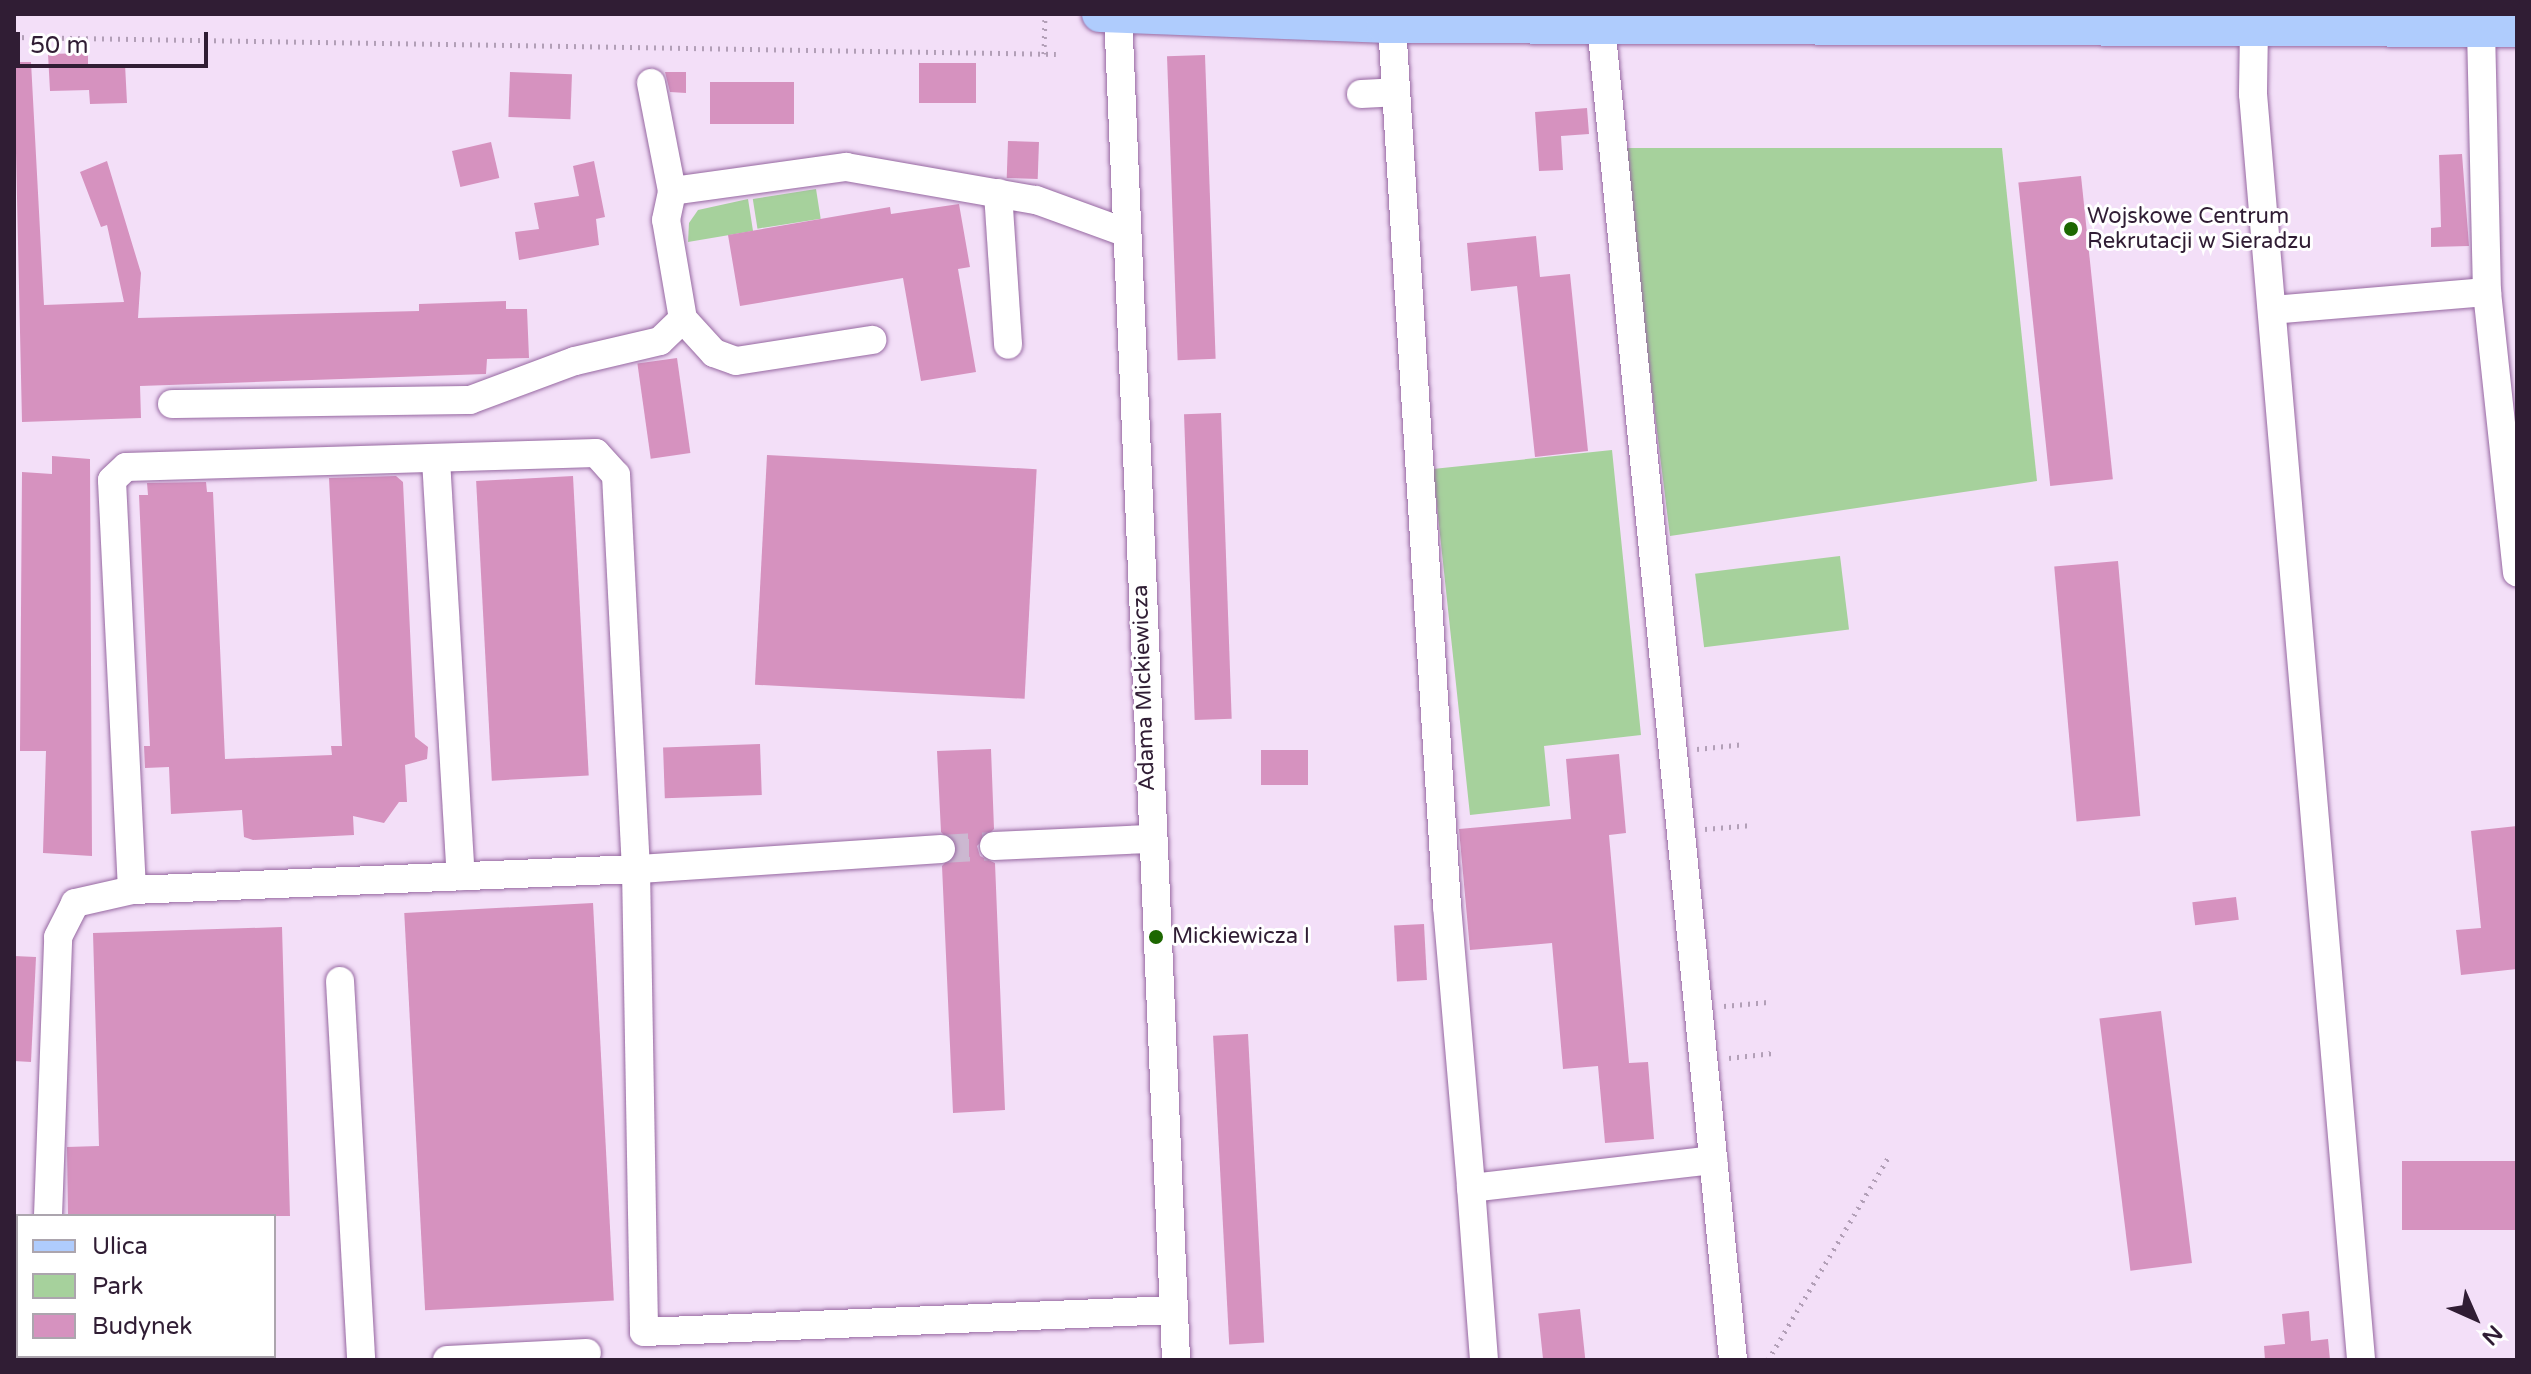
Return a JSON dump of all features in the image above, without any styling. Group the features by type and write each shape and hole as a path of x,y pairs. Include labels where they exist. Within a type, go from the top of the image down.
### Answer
{"main road":[{"path":"1100,14 1392,25 1505,19 1601,25 1860,20 2165,21 2254,28 2517,29"}],"street":[{"name":"Adama Mickiewicza","path":"1118,14 1124,232 1150,839 1176,1360"},
{"path":"1392,25 1447,906 1484,1360"},
{"path":"1601,25 1733,1360"},
{"path":"2254,28 2253,94 2361,1360"},
{"path":"2481,29 2487,292 2517,572"},
{"path":"651,83 672,191 666,220 683,319 714,353 736,361 872,340"},
{"path":"1361,94 1395,92"},
{"path":"672,191 846,167 1036,200 1124,232"},
{"path":"998,193 1008,345"},
{"path":"2272,310 2487,292"},
{"path":"172,404 470,400 575,361 660,341 683,319"},
{"path":"132,890 112,480 126,467 596,453 616,475 636,869 644,1332 1173,1310"},
{"path":"436,460 461,876"},
{"path":"994,846 1150,839"},
{"path":"48,1214 58,937 75,903 132,890 636,869 941,849"},
{"path":"340,981 361,1360"},
{"path":"1471,1188 1713,1160"},
{"path":"447,1360 587,1353"}],"path":[{"path":"1044,54 1045,14"},
{"path":"14,37 540,51 1056,54"},
{"path":"1768,1360 1888,1158"}],"green space":[{"path":"1622,148 2002,148 2037,481 1670,536"},
{"path":"816,189 821,219 757,229 753,199"},
{"path":"748,199 753,231 688,242 689,223 698,210"},
{"path":"1612,450 1641,735 1544,746 1550,806 1470,815 1433,469"},
{"path":"1840,556 1849,629 1704,647 1695,574"}],"building":[{"path":"88,53 88,66 125,64 127,103 90,104 89,90 50,91 48,54"},
{"path":"1205,55 1216,359 1178,360 1167,56"},
{"path":"14,62 31,62 44,305 124,302 107,225 101,227 80,172 107,161 141,273 138,318 419,311 419,304 506,301 506,309 527,309 529,358 487,359 486,374 140,386 141,418 22,422"},
{"path":"919,63 976,63 976,103 919,103"},
{"path":"510,72 572,74 570,119 508,117"},
{"path":"665,72 686,72 686,93 670,92"},
{"path":"710,82 794,82 794,124 710,124"},
{"path":"1587,108 1589,134 1561,136 1563,170 1539,171 1535,112"},
{"path":"1008,141 1039,142 1038,179 1007,178"},
{"path":"491,142 499,178 460,187 452,151"},
{"path":"2462,154 2469,246 2431,247 2431,228 2441,227 2439,155"},
{"path":"594,161 605,217 596,219 599,245 519,260 515,232 539,229 534,203 579,196 573,166"},
{"path":"2081,176 2113,479 2050,486 2018,183"},
{"path":"959,204 970,267 958,269 976,372 921,381 903,278 740,306 728,235 890,207 891,214"},
{"path":"1536,236 1540,277 1570,274 1588,451 1535,457 1517,286 1471,291 1467,243"},
{"path":"677,358 690,453 651,459 637,364"},
{"path":"1221,413 1232,719 1195,720 1184,414"},
{"path":"767,455 1037,469 1025,699 755,685"},
{"path":"52,456 90,459 92,856 43,853 46,751 20,751 22,472 52,474"},
{"path":"396,476 403,482 415,737 428,747 427,759 405,765 407,802 399,802 384,823 353,816 354,835 253,840 244,837 242,810 171,814 169,767 145,768 144,746 150,746 139,495 148,495 147,483 206,482 207,492 213,492 225,759 332,755 331,746 342,746 329,478"},
{"path":"573,476 589,776 492,781 476,481"},
{"path":"2118,561 2140,816 2077,822 2054,567"},
{"path":"760,744 762,795 665,798 663,747"},
{"path":"991,749 994,829 977,846 980,856 995,863 1005,1110 953,1113 942,866 958,849 941,832 937,751"},
{"path":"1261,750 1308,750 1308,785 1261,785"},
{"path":"1619,754 1626,833 1609,835 1629,1063 1648,1062 1654,1139 1605,1143 1598,1066 1563,1069 1552,943 1470,950 1459,829 1571,819 1566,759"},
{"path":"2517,826 2517,969 2461,975 2456,930 2481,928 2471,831"},
{"path":"2236,897 2239,920 2195,925 2192,902"},
{"path":"593,903 614,1300 425,1310 404,913"},
{"path":"1424,924 1427,980 1397,981 1394,926"},
{"path":"282,927 290,1216 68,1214 67,1147 99,1146 93,933"},
{"path":"14,956 36,957 31,1062 14,1061"},
{"path":"2161,1011 2192,1263 2130,1271 2099,1019"},
{"path":"1248,1034 1264,1343 1229,1344 1213,1036"},
{"path":"2402,1161 2517,1161 2517,1230 2402,1230"},
{"path":"1580,1309 1585,1360 1543,1360 1538,1313"},
{"path":"2309,1311 2311,1341 2328,1339 2330,1360 2265,1360 2264,1346 2285,1344 2282,1314"}],"tunnel":[{"path":"941,849 994,846"}],"place":[{"name":"Wojskowe Centrum Rekrutacji w Sieradzu","path":"2071,229"},
{"name":"Mickiewicza I","path":"1156,937"}]}
